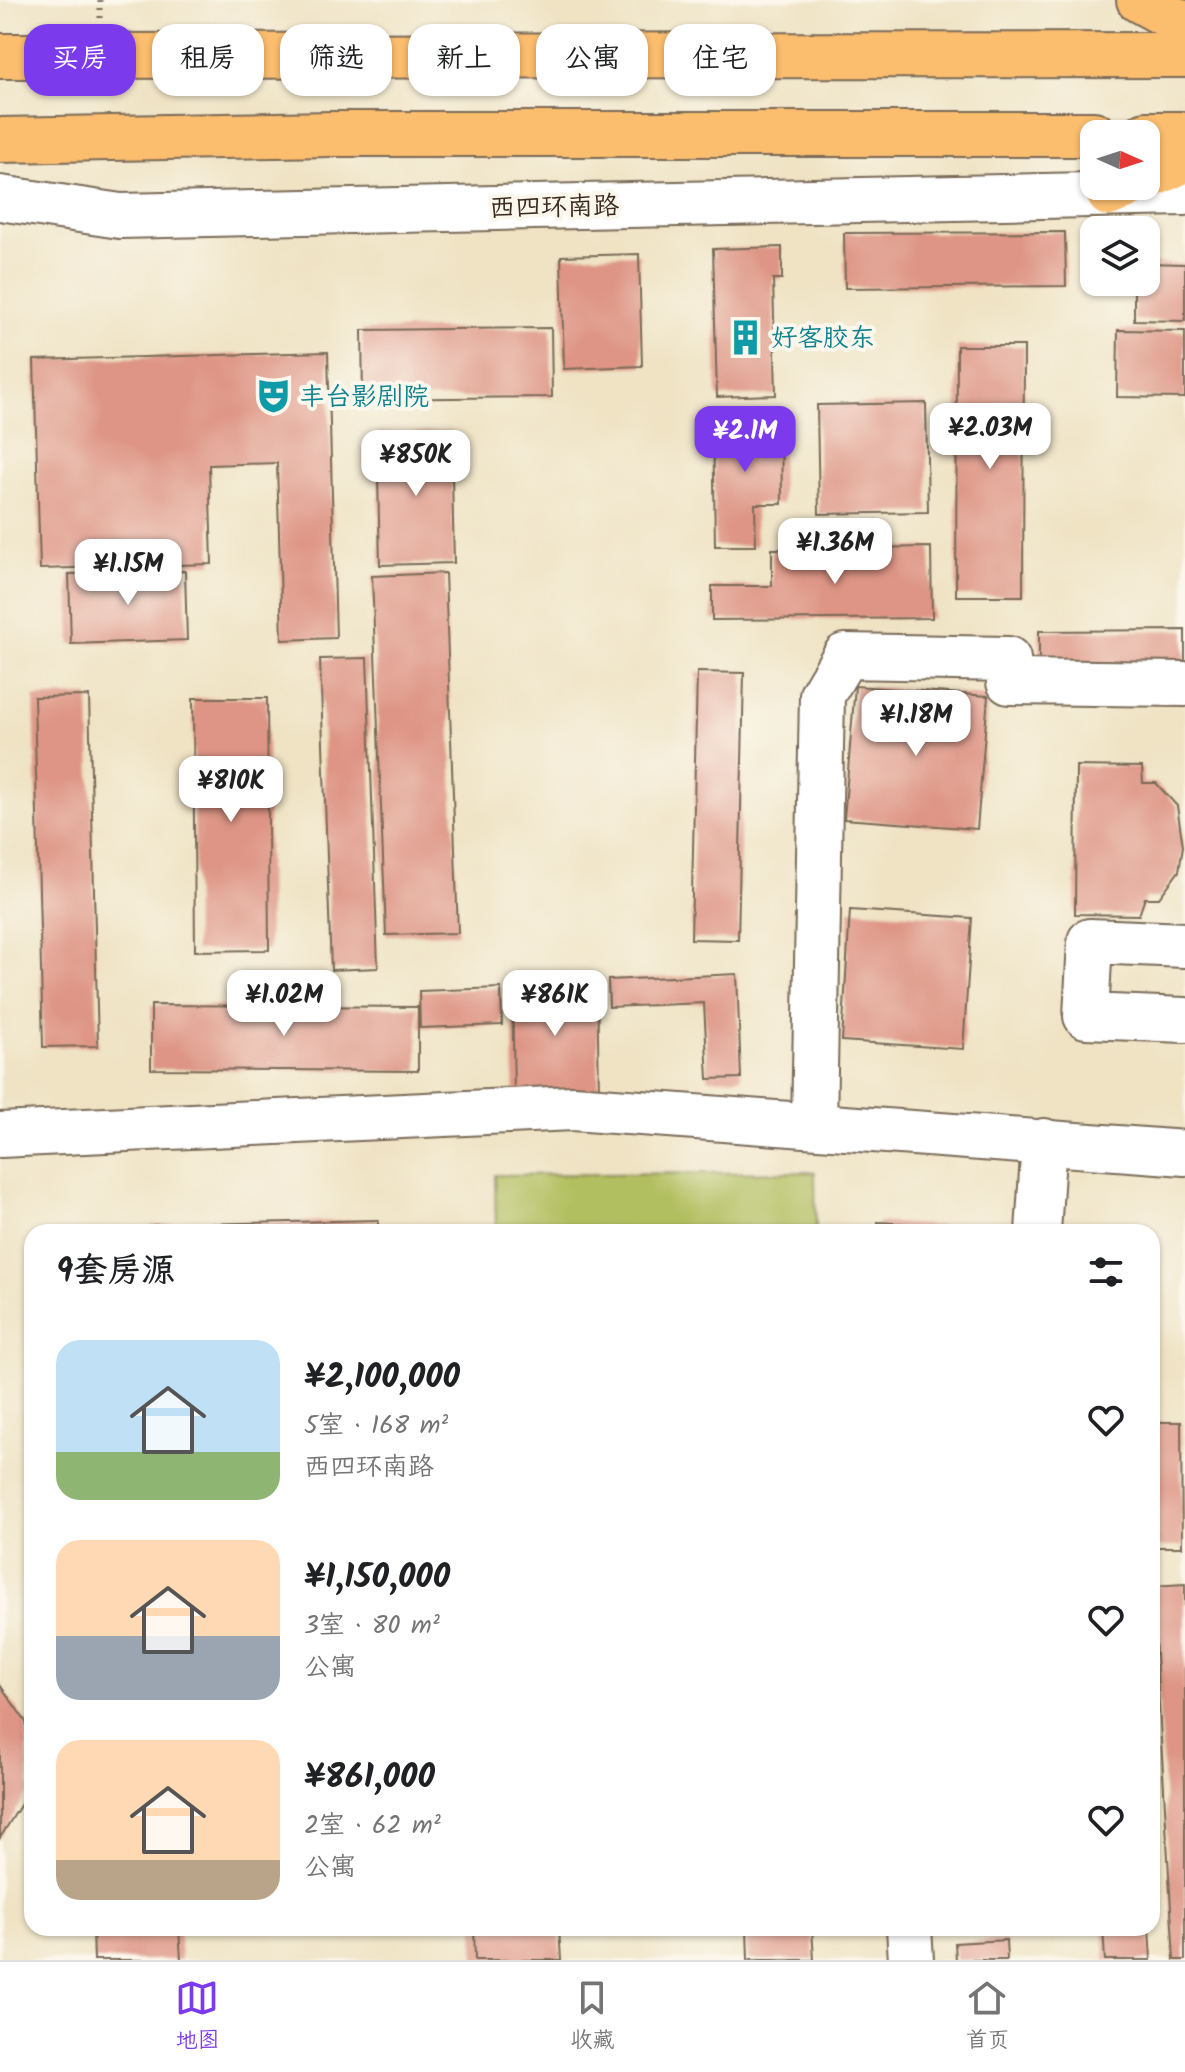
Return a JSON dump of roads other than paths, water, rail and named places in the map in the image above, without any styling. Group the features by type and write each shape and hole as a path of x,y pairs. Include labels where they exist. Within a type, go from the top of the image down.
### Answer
{"main road":[{"path":"1139,0 1185,25"},
{"path":"0,56 1185,55"},
{"path":"0,140 332,134 1080,134"},
{"path":"1160,134 1185,134"},
{"name":"西四环南路","path":"1160,171 1185,160"}],"street":[{"name":"西四环南路","path":"0,198 120,216 1080,187"},
{"name":"西四环南路","path":"1160,190 1185,193"},
{"path":"814,1125 822,695 845,656 1008,659 1009,682 1185,684"},
{"path":"1185,945 1090,941 1086,1016 1185,1020"},
{"path":"0,1135 573,1108 1185,1153"},
{"path":"1039,1224 1044,1141"},
{"path":"910,1936 911,1960"}],"place":[{"name":"好客胶东","path":"745,337"},
{"name":"丰台影剧院","path":"273,396"}]}
